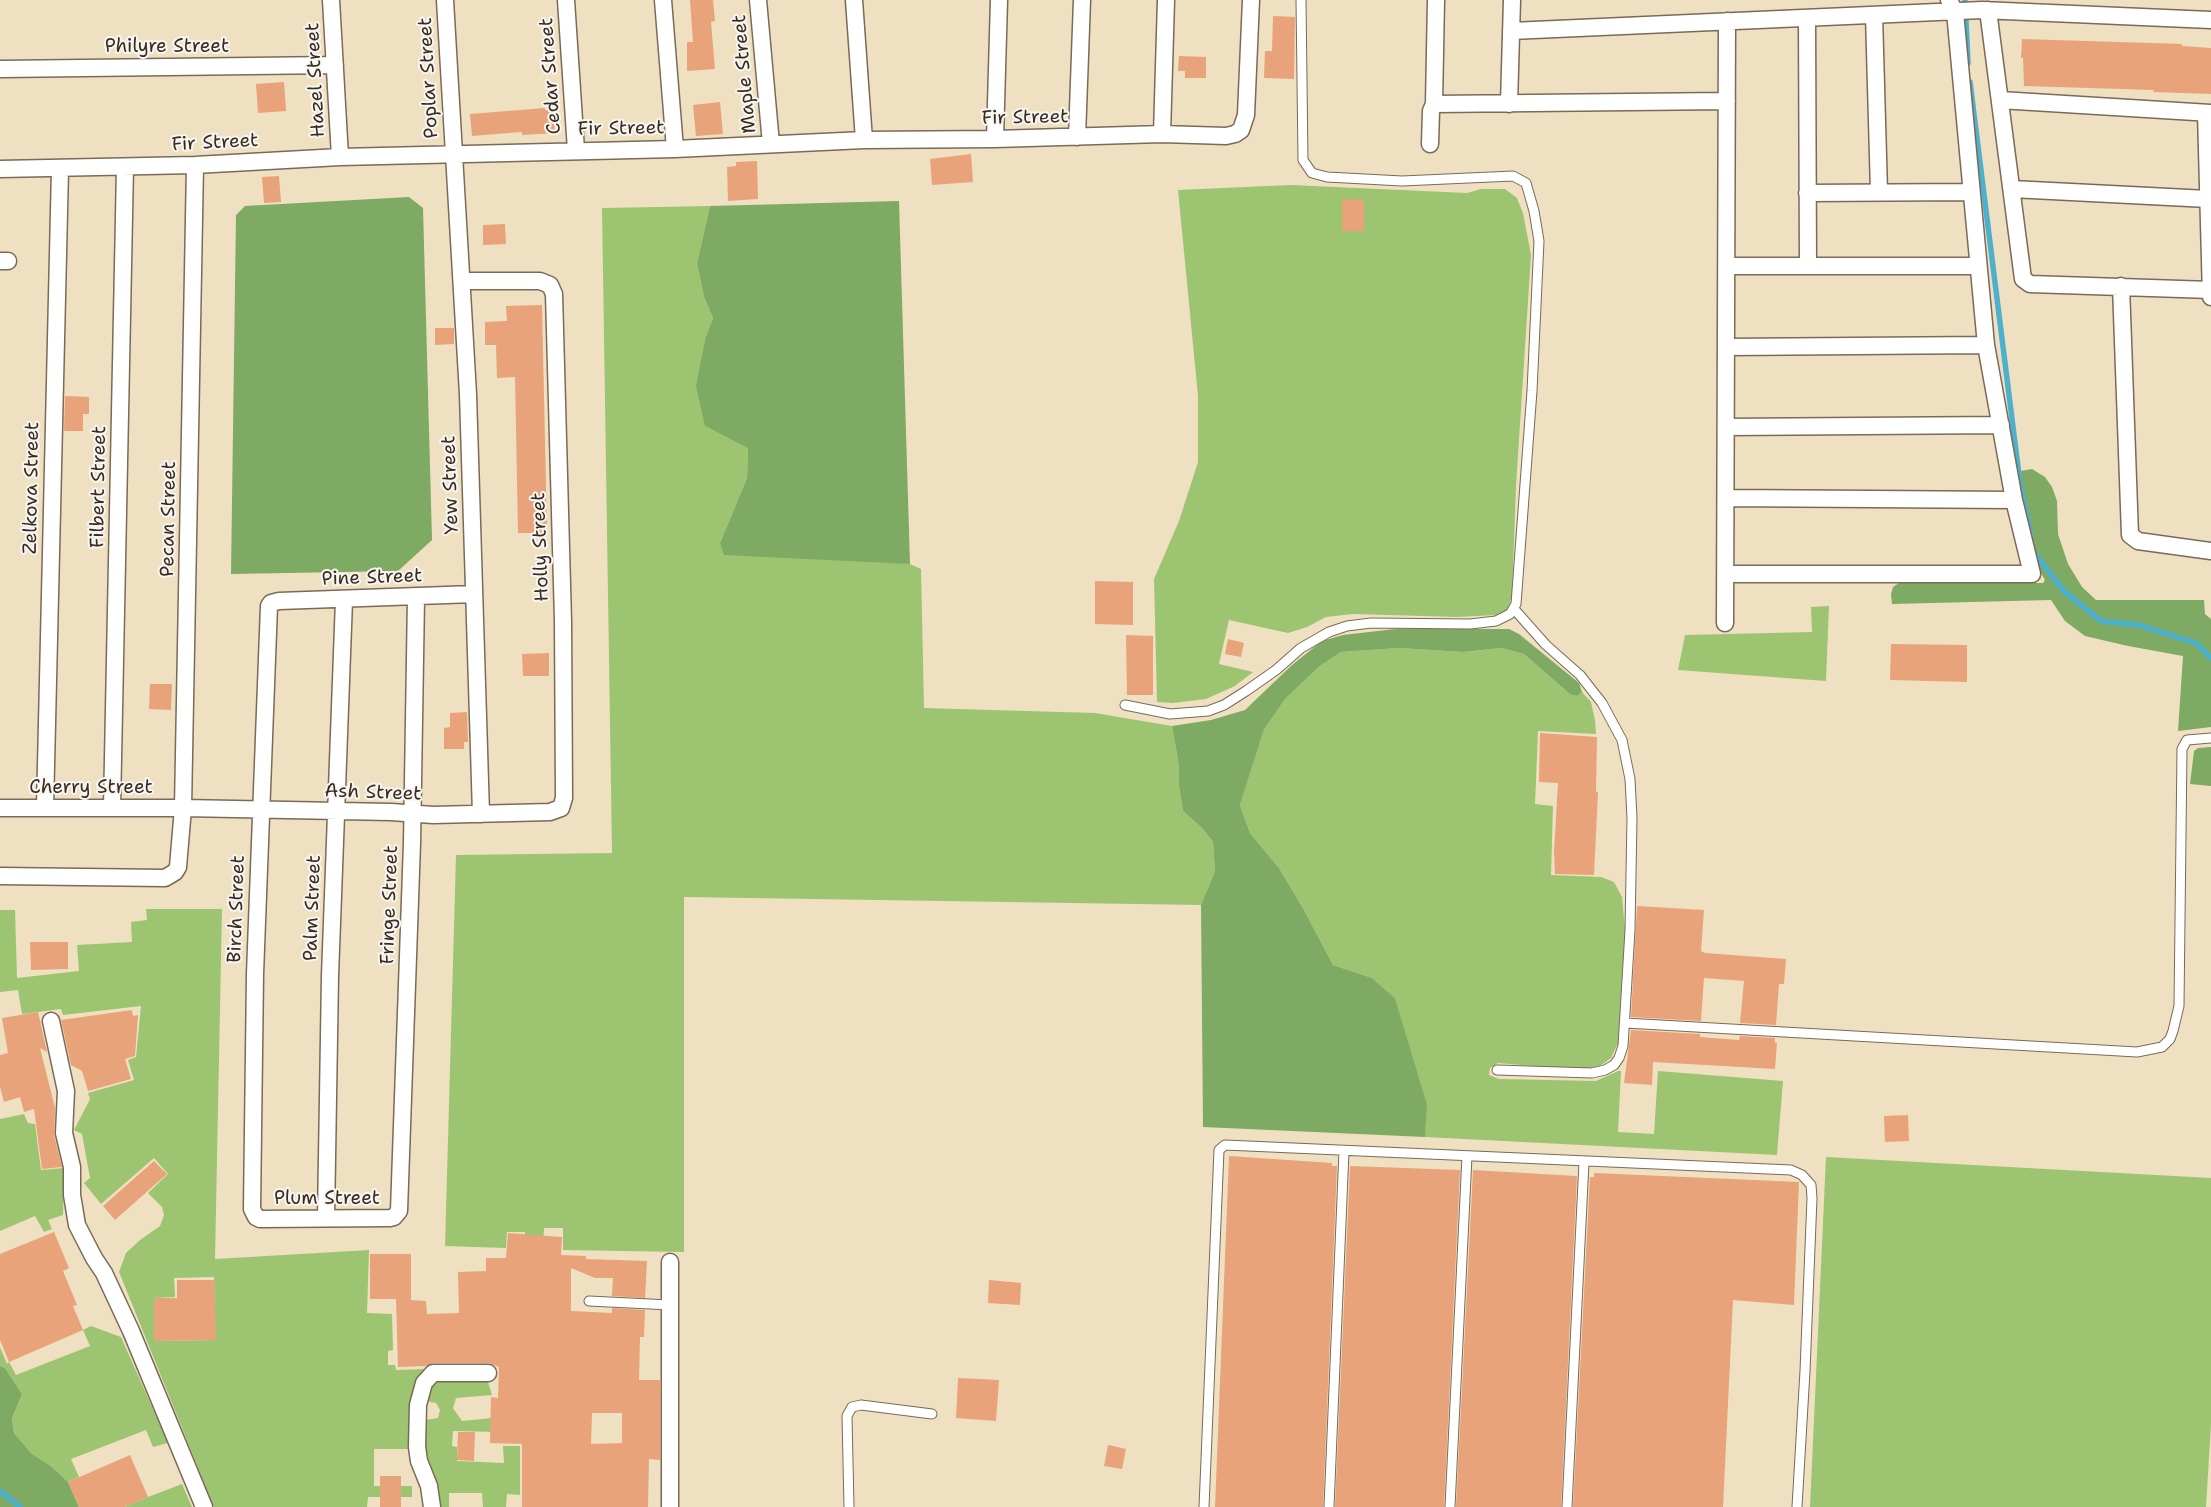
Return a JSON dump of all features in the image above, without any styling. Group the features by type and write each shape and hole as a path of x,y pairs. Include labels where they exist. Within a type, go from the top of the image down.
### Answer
{"street":[{"name":"Hazel Street","path":"331,0 340,157"},
{"name":"Poplar Street","path":"445,0 454,154"},
{"name":"Cedar Street","path":"566,0 576,150"},
{"path":"663,0 675,149"},
{"name":"Maple Street","path":"758,0 771,144"},
{"path":"854,0 864,140"},
{"path":"995,139 998,0"},
{"path":"1078,137 1082,0"},
{"path":"1162,134 1166,0"},
{"name":"Fir Street","path":"0,169 196,165 340,157 576,150 675,149 864,140 995,139 1162,134 1226,136 1241,130 1246,115 1251,0"},
{"path":"1430,144 1430,115 1434,104 1436,0"},
{"path":"1509,104 1512,0"},
{"path":"1511,31 1807,18 1955,8 2211,20"},
{"path":"1726,574 2032,574 2014,500 1986,345 1955,8"},
{"path":"1985,10 2000,100 2022,277 2025,281 2030,284 2211,290"},
{"path":"1874,14 1880,192"},
{"path":"1807,18 1808,266"},
{"path":"1725,623 1727,21"},
{"name":"Philyre Street","path":"0,69 334,65"},
{"path":"2000,100 2208,113 2211,297"},
{"path":"1434,104 1727,101"},
{"name":"Yew Street","path":"454,154 472,480 481,814"},
{"name":"Pecan Street","path":"0,876 165,878 175,872 179,861 183,808 196,165"},
{"name":"Filbert Street","path":"112,808 125,167"},
{"name":"Zelkova Street","path":"45,808 60,169"},
{"path":"2012,190 2208,199"},
{"path":"1807,193 1972,192"},
{"path":"1727,266 1978,266"},
{"name":"Holly Street","path":"462,281 540,281 550,285 554,294 563,621 564,788 561,808"},
{"path":"2121,286 2130,535 2138,541 2211,551"},
{"path":"1726,347 1986,345"},
{"path":"1726,427 2000,425"},
{"path":"1726,498 2014,500"},
{"name":"Pine Street","path":"272,603 279,601 474,594"},
{"name":"Fringe Street","path":"397,1214 400,1197 412,813 416,597"},
{"name":"Palm Street","path":"326,1218 330,976 344,600"},
{"name":"Birch Street","path":"256,1216 252,1209 254,993 268,610 272,603"},
{"name":"Cherry Street","path":"0,808 183,808"},
{"name":"Ash Street","path":"183,808 412,813 433,816 550,812 561,808"},
{"path":"51,1021 66,1091 64,1133 72,1167 72,1195 77,1225 84,1241 104,1273 127,1323 204,1507"},
{"name":"Plum Street","path":"256,1216 265,1219 390,1218 397,1214"},
{"path":"670,1262 670,1507"},
{"path":"432,1507 429,1486 419,1461 417,1447 418,1405 424,1383 433,1373 488,1373"}],"lane":[{"path":"1125,705 1170,714 1208,711 1224,705 1246,691 1276,670 1300,648 1329,632 1347,626 1496,622 1505,618 1514,609 1517,596 1531,400 1539,241 1534,211 1526,183 1513,176 1402,181 1327,177 1312,173 1303,160 1301,0"},
{"path":"1497,1070 1592,1073 1605,1070 1614,1064 1619,1058 1623,1046 1630,930 1632,818 1630,779 1622,740 1602,702 1580,675 1546,646 1514,609"},
{"path":"1625,1023 2138,1052 2162,1048 2170,1039 2174,1030 2179,1006 2182,749 2187,740 2211,738"},
{"path":"1204,1507 1219,1150 1221,1146 1225,1145 1791,1170 1802,1175 1811,1185 1812,1198 1797,1507"},
{"path":"1329,1507 1344,1151"},
{"path":"1450,1507 1467,1156"},
{"path":"1567,1507 1584,1162"},
{"path":"589,1301 670,1305"},
{"path":"849,1507 847,1416 852,1407 861,1405 932,1414"}],"green space":[{"path":"1291,185 1467,193 1481,189 1505,189 1517,198 1523,213 1531,255 1516,486 1512,597 1507,610 1495,615 1457,617 1353,614 1326,617 1307,627 1288,633 1229,620 1219,664 1253,672 1235,686 1206,699 1173,703 1157,702 1154,579 1179,521 1198,462 1198,396 1178,190"},
{"path":"409,197 423,208 432,540 398,571 231,574 236,215 245,206"},
{"path":"899,201 910,564 724,555 720,543 747,478 748,448 705,426 696,386 706,336 713,318 704,297 697,263 710,206"},
{"path":"710,206 697,263 704,297 713,318 706,336 705,426 748,447 747,478 720,543 910,564 921,569 924,708 1095,713 1172,726 1179,766 1179,786 1183,811 1202,828 1213,842 1215,871 1201,905 684,897 684,1252 563,1250 563,1228 544,1228 543,1250 525,1249 525,1232 507,1232 506,1248 445,1246 456,855 612,853 602,208"},
{"path":"2032,469 2045,477 2052,487 2057,501 2058,534 2068,564 2082,587 2096,600 2204,600 2205,614 2211,619 2211,727 2178,731 2183,656 2085,636 2065,621 2051,600 1892,604 1891,594 1893,587 1899,583 2043,583 2045,580 2037,566 2015,472"},
{"path":"1829,606 1826,681 1678,670 1685,635 1812,632 1811,607"},
{"path":"1395,629 1509,629 1519,634 1579,683 1582,692 1577,696 1571,695 1524,654 1502,648 1463,652 1399,648 1341,652 1320,666 1285,699 1264,729 1240,805 1250,833 1279,868 1333,965 1372,978 1395,998 1427,1105 1425,1137 1203,1127 1201,905 1215,871 1213,842 1202,828 1183,811 1179,786 1179,766 1172,726 1211,720 1245,710 1292,665 1322,641 1343,635"},
{"path":"1399,648 1463,652 1502,648 1524,654 1571,695 1577,696 1582,692 1591,702 1595,720 1596,734 1538,731 1535,804 1553,806 1551,875 1601,877 1614,882 1622,897 1625,929 1618,1043 1611,1058 1600,1066 1580,1070 1498,1063 1490,1068 1489,1075 1499,1079 1596,1081 1621,1071 1618,1132 1654,1134 1658,1071 1783,1081 1777,1155 1425,1137 1426,1105 1395,998 1372,978 1333,965 1279,868 1250,833 1240,805 1264,728 1285,699 1320,666 1341,652"},
{"path":"2211,747 2211,786 2190,784 2194,751 2198,748"},
{"path":"146,909 222,909 215,1259 369,1250 367,1313 392,1314 393,1350 388,1351 388,1365 395,1365 396,1370 426,1369 411,1449 374,1449 374,1486 412,1486 412,1497 368,1497 367,1507 214,1507 119,1272 126,1253 160,1226 164,1215 162,1207 148,1193 168,1174 154,1158 101,1204 84,1183 90,1178 82,1134 74,1130 90,1099 88,1093 134,1080 128,1060 136,1057 141,1006 63,1015 61,1009 22,1014 18,990 0,992 0,910 15,910 17,978 79,971 77,945 132,942 131,922 147,920","holes":["214,1277 215,1340 154,1341 154,1298 175,1297 174,1278"]},
{"path":"24,1114 28,1123 35,1124 41,1170 64,1168 63,1215 48,1220 52,1229 44,1232 35,1216 0,1231 0,1119"},
{"path":"1826,1157 2211,1178 2211,1424 2206,1507 1810,1507"},
{"path":"91,1326 121,1337 168,1443 153,1447 146,1430 71,1459 79,1477 68,1482 51,1466 32,1454 14,1433 12,1420 22,1394 5,1368 0,1366 0,1347 7,1364 9,1362 16,1375 90,1346 83,1330"},
{"path":"0,1366 5,1368 22,1394 12,1419 14,1433 32,1454 51,1466 68,1482 79,1507 0,1507"},
{"path":"439,1379 483,1380 488,1382 492,1395 456,1398 453,1408 462,1421 502,1417 498,1432 453,1431 452,1446 457,1447 457,1461 504,1463 503,1446 520,1446 520,1495 507,1494 506,1507 483,1507 482,1493 449,1493 449,1507 438,1507 426,1465 424,1420 438,1418 440,1410 436,1403 430,1402 428,1399 431,1385"},
{"path":"182,1484 192,1507 125,1507 148,1497"}],"building":[{"path":"690,0 713,0 715,21 711,22 715,69 687,71 687,42 693,42"},
{"path":"1273,16 1295,17 1294,79 1264,78 1265,51 1272,51"},
{"path":"2022,39 2182,44 2182,46 2211,48 2211,94 2153,92 2154,90 2024,86 2023,58 2021,58"},
{"path":"1179,56 1206,57 1206,78 1185,78 1185,71 1178,71"},
{"path":"284,82 286,111 258,113 256,84"},
{"path":"720,102 723,134 696,136 693,105"},
{"path":"545,108 545,110 553,110 555,133 522,135 522,132 472,136 470,114"},
{"path":"971,154 973,182 932,185 930,159"},
{"path":"757,161 758,199 728,201 727,167 736,166 736,162"},
{"path":"279,176 281,202 264,203 262,177"},
{"path":"1342,199 1364,200 1364,231 1342,231"},
{"path":"505,224 506,244 483,245 483,225"},
{"path":"542,305 547,533 518,533 515,377 497,378 496,345 485,345 485,322 507,321 506,306"},
{"path":"435,328 454,328 454,344 435,345"},
{"path":"65,396 89,397 89,414 83,414 83,431 64,431"},
{"path":"1095,581 1133,582 1133,625 1095,624"},
{"path":"1126,635 1153,636 1153,695 1127,695"},
{"path":"1228,639 1244,643 1241,657 1225,654"},
{"path":"1891,644 1967,645 1967,682 1890,680"},
{"path":"549,653 549,676 523,676 522,654"},
{"path":"150,684 172,684 171,710 149,709"},
{"path":"467,712 468,742 464,742 464,749 444,749 444,728 450,727 450,713"},
{"path":"1540,733 1597,737 1596,792 1598,792 1594,875 1555,874 1554,852 1558,783 1539,782"},
{"path":"1637,906 1704,910 1701,951 1705,953 1786,959 1784,984 1779,984 1776,1025 1740,1023 1744,981 1704,978 1701,1021 1631,1017"},
{"path":"30,942 68,942 68,969 31,970"},
{"path":"132,1010 133,1016 138,1015 135,1056 125,1059 131,1079 88,1091 82,1071 71,1065 61,1020"},
{"path":"38,1012 47,1052 40,1048 55,1108 54,1135 62,1167 42,1169 34,1109 24,1112 20,1097 4,1102 0,1087 0,1055 8,1053 2,1018"},
{"path":"1631,1030 1700,1034 1700,1037 1739,1040 1740,1036 1775,1038 1775,1043 1777,1043 1775,1069 1653,1062 1652,1085 1624,1083"},
{"path":"1908,1115 1909,1141 1885,1142 1884,1116"},
{"path":"1229,1156 1332,1163 1332,1166 1337,1166 1323,1507 1215,1507"},
{"path":"154,1161 167,1174 115,1220 103,1206"},
{"path":"1350,1166 1460,1170 1444,1507 1335,1507"},
{"path":"1473,1170 1577,1176 1561,1507 1456,1507"},
{"path":"1594,1173 1799,1182 1794,1305 1733,1300 1723,1507 1573,1507 1590,1177 1594,1177"},
{"path":"54,1232 69,1268 63,1271 77,1305 73,1306 83,1330 9,1362 0,1340 0,1254"},
{"path":"508,1233 562,1237 561,1255 586,1256 586,1259 647,1261 645,1298 612,1296 613,1278 595,1278 571,1268 571,1311 612,1313 612,1308 645,1310 644,1337 640,1337 639,1380 660,1380 660,1460 649,1459 648,1507 522,1507 522,1444 490,1443 491,1397 498,1398 499,1367 488,1363 433,1363 426,1366 398,1367 396,1299 370,1299 370,1254 411,1254 411,1300 426,1301 427,1314 459,1313 458,1272 486,1271 486,1258 506,1258","holes":["592,1413 622,1413 622,1443 591,1444"]},
{"path":"177,1280 214,1280 216,1340 154,1341 154,1298 177,1298"},
{"path":"989,1280 1021,1283 1020,1305 988,1303"},
{"path":"958,1378 999,1380 996,1421 956,1418"},
{"path":"458,1432 475,1432 474,1461 457,1460"},
{"path":"1108,1445 1126,1449 1122,1469 1104,1466"},
{"path":"130,1455 148,1497 125,1507 79,1507 68,1482"},
{"path":"380,1476 401,1476 401,1507 380,1507"}],"waterway":[{"path":"1965,0 1968,63"},
{"path":"1970,82 2020,483 2031,536"},
{"path":"2034,550 2035,554 2064,591 2101,621 2139,625 2196,643 2211,658"},
{"path":"0,1491 20,1507"}]}
